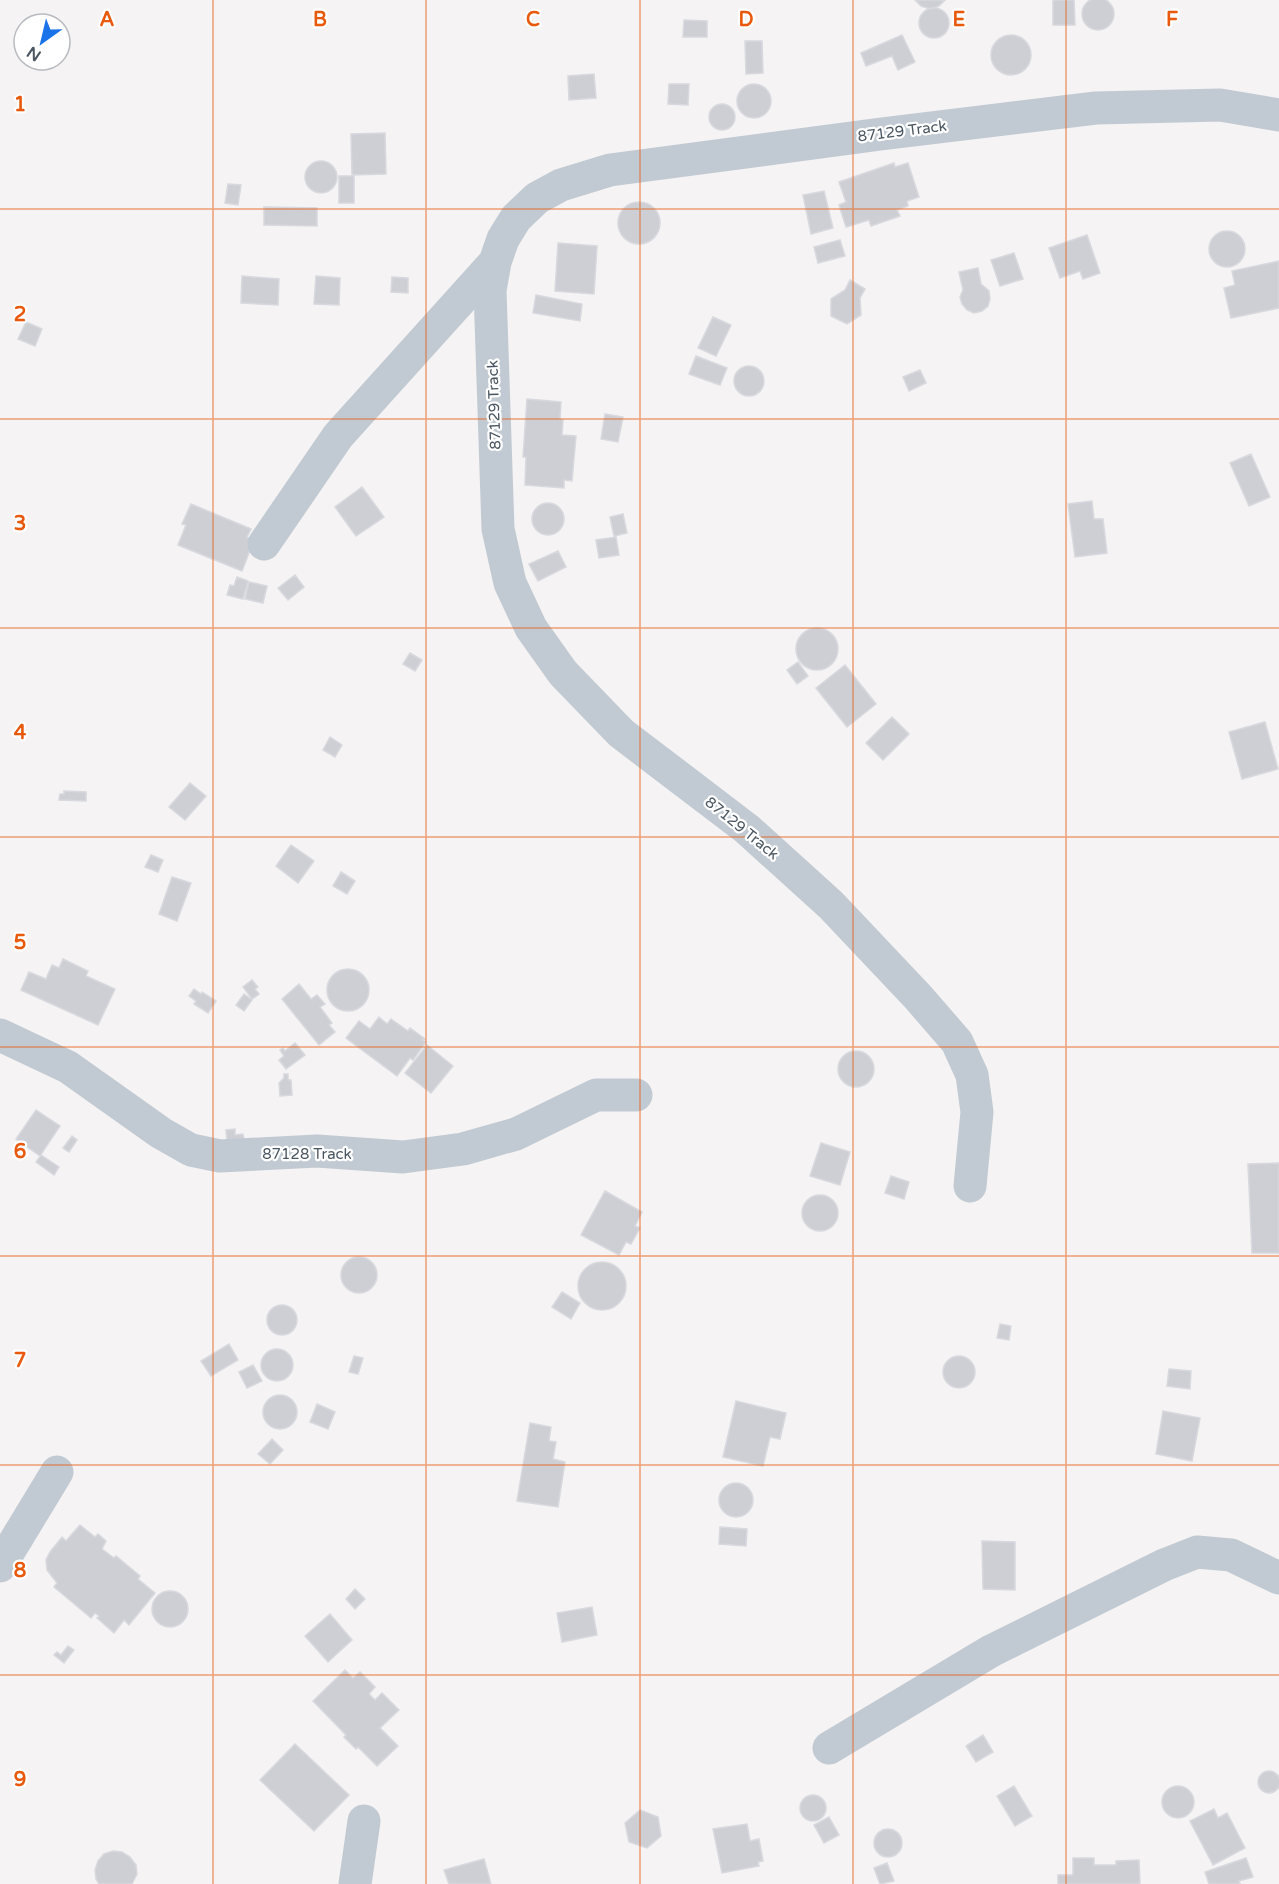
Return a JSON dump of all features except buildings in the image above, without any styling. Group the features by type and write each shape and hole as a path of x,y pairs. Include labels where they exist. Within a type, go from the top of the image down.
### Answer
{"street":[{"name":"87129 Track","path":"970,1186 977,1112 972,1075 957,1042 831,905 747,829 621,733 563,673 531,628 510,583 498,529 490,290 495,262 503,239 516,218 537,198 561,185 610,170 1096,108 1220,105 1279,115"},
{"path":"264,544 338,436 495,262"},
{"name":"87128 Track","path":"0,1035 68,1067 161,1133 191,1150 220,1156 317,1151 404,1157 463,1149 516,1134 596,1095 636,1095"},
{"path":"0,1566 57,1472"},
{"path":"829,1748 991,1651 1164,1565 1197,1552 1231,1555 1279,1578"},
{"path":"355,1884 364,1821"}]}
